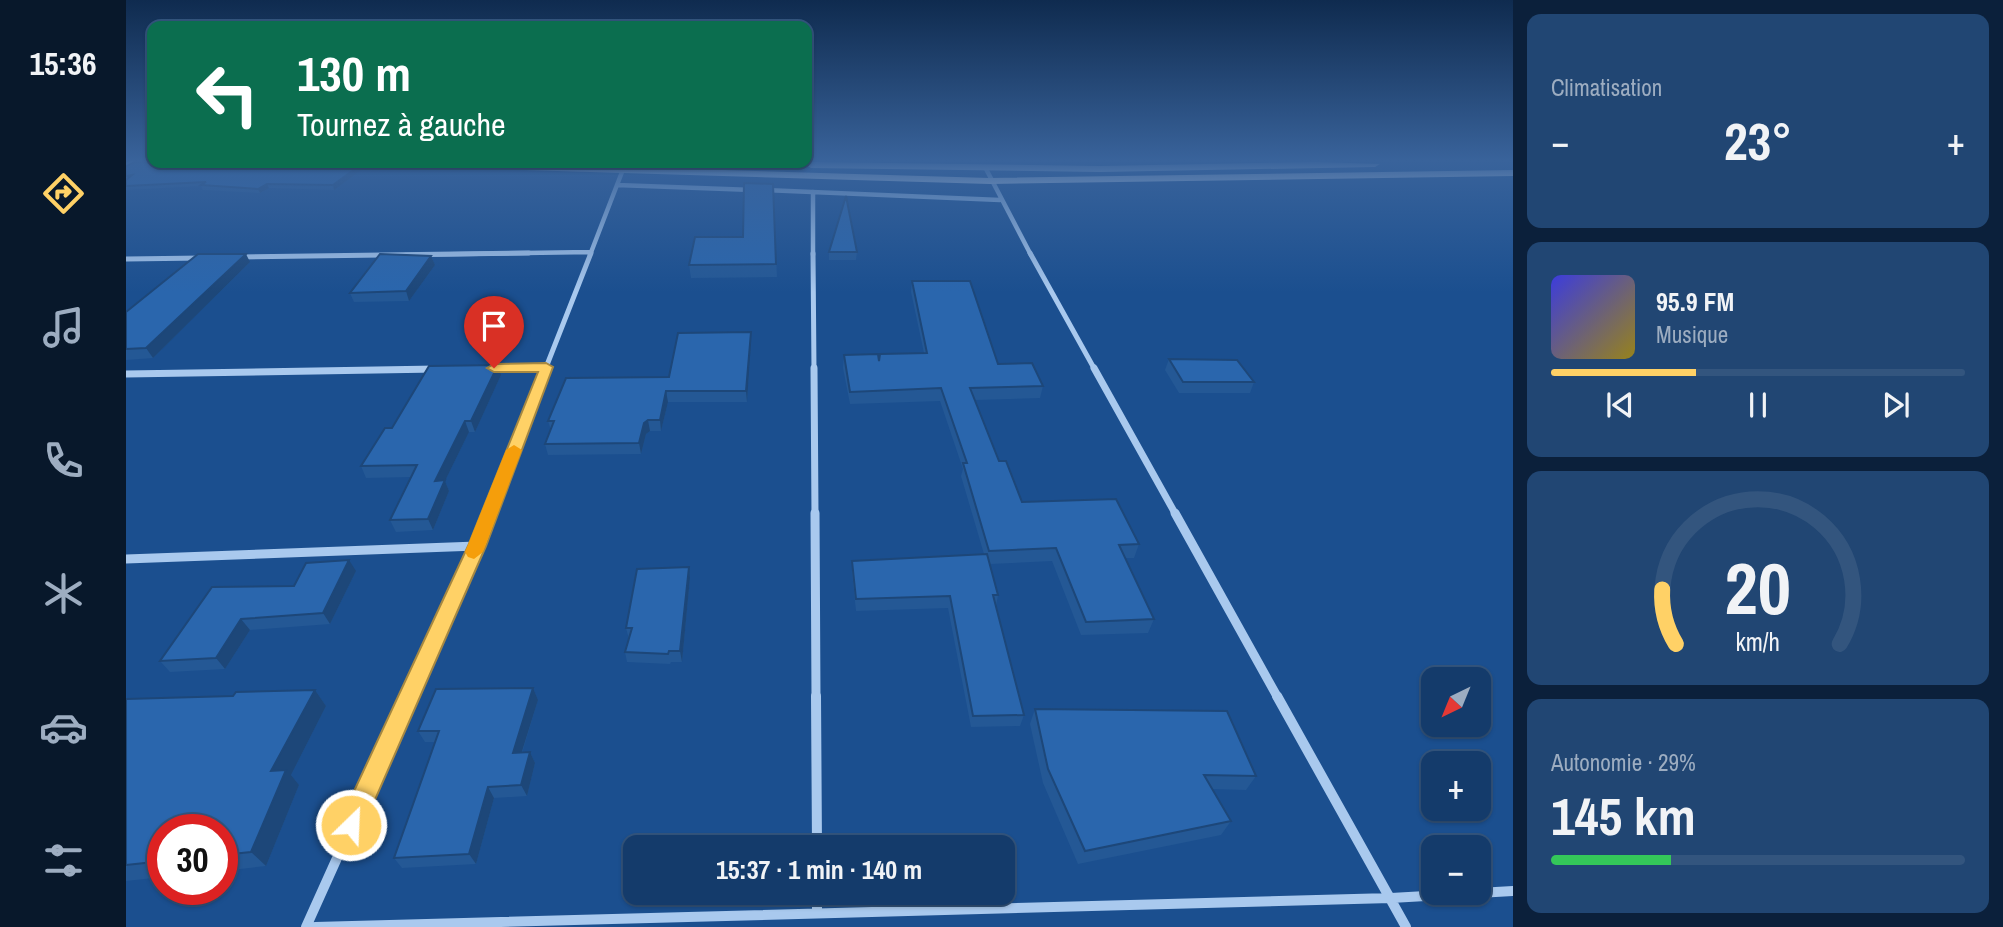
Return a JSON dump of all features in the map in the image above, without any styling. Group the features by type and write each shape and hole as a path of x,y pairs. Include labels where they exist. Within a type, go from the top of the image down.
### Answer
{"street":[{"path":"306,927 477,546 609,205"},
{"path":"813,205 817,835"},
{"path":"1003,205 1406,927"},
{"path":"236,257 591,252"},
{"path":"126,259 208,258"},
{"path":"478,368 546,367"},
{"path":"126,374 451,369"},
{"path":"126,559 477,546"},
{"path":"315,927 1391,898 1513,891"},
{"path":"817,905 817,913"}],"building":[{"path":"744,205 774,205 776,264 689,265 695,237 743,237"},
{"path":"843,205 848,205 857,252 829,252"},
{"path":"198,254 246,254 146,348 126,349 126,312"},
{"path":"380,254 431,256 406,291 350,293"},
{"path":"912,281 970,281 998,364 1032,363 1043,386 970,388 999,461 1006,461 1022,502 1116,499 1139,544 1119,545 1154,619 1086,622 1056,548 989,551 963,463 967,463 941,388 850,392 844,355 878,354 879,361 880,354 927,353"},
{"path":"751,332 746,391 666,391 660,420 648,420 644,423 639,443 545,444 554,421 548,421 566,378 669,377 678,333"},
{"path":"1169,359 1237,360 1254,382 1183,382"},
{"path":"498,365 471,421 465,421 435,481 445,480 428,519 390,520 417,465 361,466 385,428 392,428 429,366"},
{"path":"987,554 998,595 993,595 1024,715 973,716 950,596 856,599 852,561"},
{"path":"349,560 323,613 241,619 216,658 160,661 212,587 294,586 306,563"},
{"path":"689,567 680,651 669,651 668,654 625,652 632,628 626,628 637,569"},
{"path":"533,688 513,753 530,752 521,785 488,787 469,854 394,858 439,731 418,731 436,689"},
{"path":"315,690 271,771 286,770 251,852 238,853 238,814 147,814 147,863 126,865 126,699 233,696 236,692"},
{"path":"1035,709 1227,711 1256,776 1204,775 1231,821 1085,851 1048,769"}],"slow traffic":[{"path":"474,552 514,450"}],"route":[{"path":"351,825 477,546 546,367 494,368"}]}
